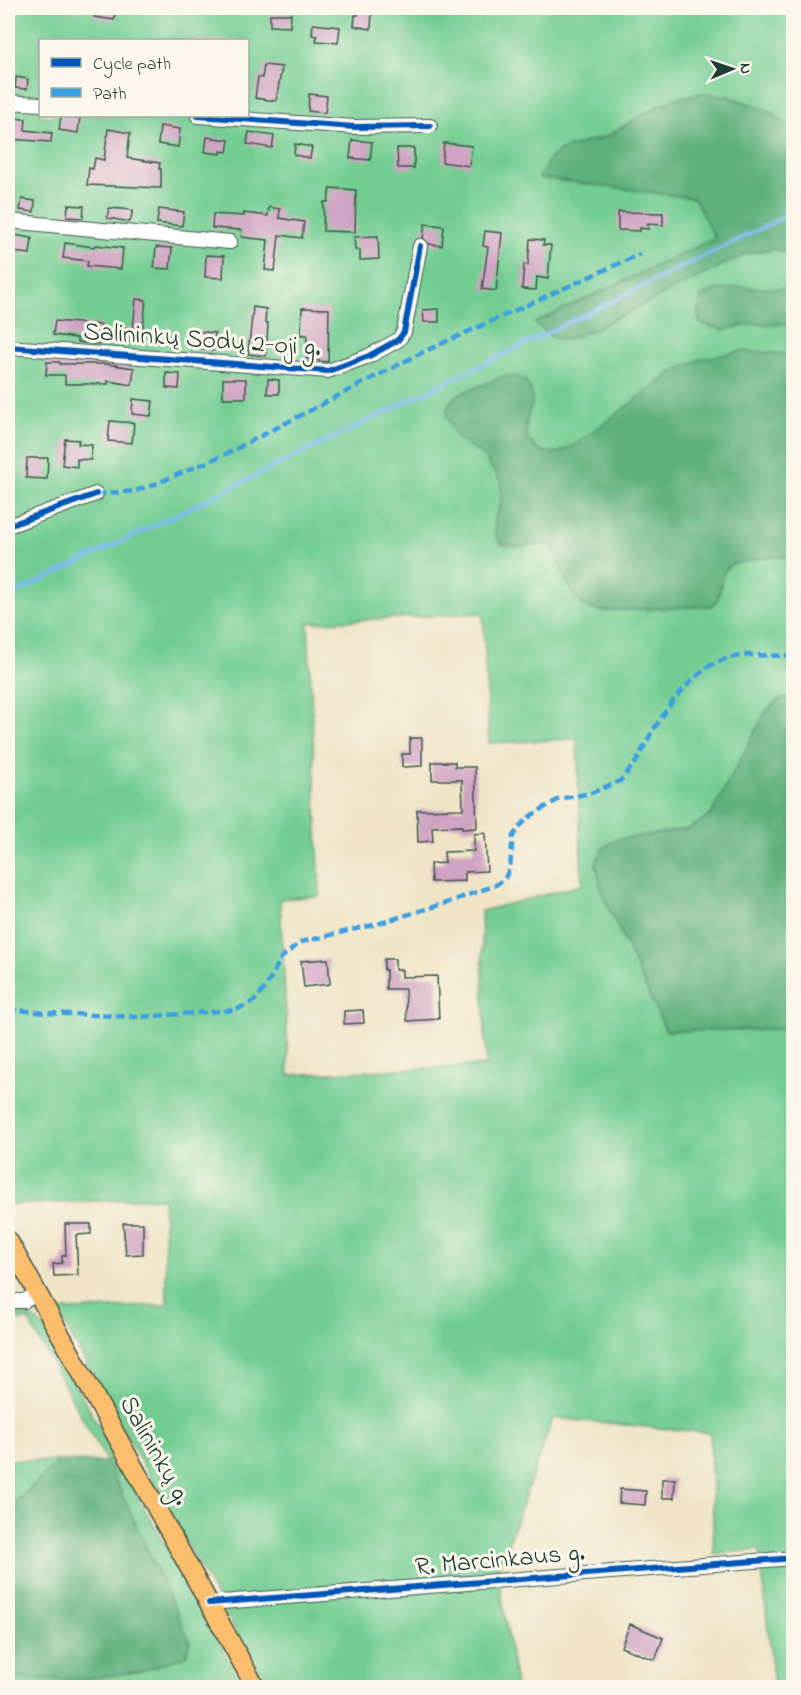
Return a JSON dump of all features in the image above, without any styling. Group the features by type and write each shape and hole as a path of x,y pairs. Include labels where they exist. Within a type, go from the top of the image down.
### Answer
{"main road":[{"name":"Salininkų g.","path":"8,1240 256,1688"}],"street":[{"path":"8,102 39,104"},
{"path":"212,117 355,127 430,126"},
{"path":"8,220 230,242"},
{"name":"Salininkų Sodų 2-oji g.","path":"8,347 328,371 369,356 398,340 404,332 420,246"},
{"path":"8,526 96,494"},
{"path":"8,1301 24,1300 37,1294"},
{"name":"R. Marcinkaus g.","path":"209,1603 794,1558"}],"green space":[{"path":"8,8 793,8 793,129 767,110 727,96 630,122 608,136 586,142 550,158 540,177 695,198 715,238 592,330 746,254 772,249 793,253 793,289 780,289 723,330 753,324 793,324 793,354 788,354 558,453 541,451 529,441 526,435 526,423 532,404 456,437 483,456 501,481 501,505 495,519 495,534 520,547 542,544 553,547 562,573 576,598 592,609 604,611 712,606 718,599 724,571 732,564 766,557 793,556 793,696 777,701 765,713 711,815 689,829 615,840 596,863 602,893 666,1031 793,1029 793,1687 774,1687 760,1550 714,1554 710,1433 553,1418 498,1572 516,1687 267,1687 57,1311 167,1305 163,1198 8,1205","holes":["483,613 489,743 577,739 582,885 481,911 486,1065 289,1075 280,899 320,896 308,623"]},
{"path":"700,93 727,96 767,110 793,129 793,253 772,249 746,254 592,330 569,339 555,339 534,323 715,238 694,198 539,178 550,158 564,149 608,136 656,107 678,98"},
{"path":"737,287 793,289 793,324 753,324 723,330 701,324 697,313 701,297 714,290"},
{"path":"742,351 793,354 793,556 766,557 732,564 724,571 718,599 712,606 604,611 590,608 576,598 566,582 553,547 542,544 520,547 501,544 495,534 495,518 501,505 501,481 483,456 456,437 446,413 450,402 459,394 505,376 517,376 525,380 531,390 532,404 525,424 527,439 540,451 558,453 575,445 674,371 701,359"},
{"path":"793,696 793,1029 666,1031 602,893 596,863 603,848 615,840 689,829 711,815 765,713 777,701"},
{"path":"8,1310 26,1314 42,1325 244,1687 8,1687 8,1679 78,1680 190,1642 107,1462 28,1320 8,1320"},
{"path":"8,1460 59,1461 8,1510"},
{"path":"59,1461 107,1462 190,1642 186,1656 142,1671 78,1680 8,1679 8,1510"}],"building":[{"path":"95,8 116,8 114,20 94,17"},
{"path":"359,8 372,10 371,29 354,26 355,15 358,15"},
{"path":"270,14 291,14 290,27 270,26"},
{"path":"313,24 340,27 338,43 316,41 317,36 312,35"},
{"path":"264,65 282,67 276,101 255,98 258,77 262,78"},
{"path":"16,77 28,79 27,89 15,88"},
{"path":"309,94 327,96 325,113 308,111"},
{"path":"61,117 80,118 78,133 59,130"},
{"path":"11,118 26,119 25,130 52,133 51,142 9,139"},
{"path":"160,126 180,129 178,147 158,144"},
{"path":"108,129 130,133 127,158 160,163 161,188 87,185 89,168 93,169 95,158 104,160"},
{"path":"249,132 274,136 272,148 247,144"},
{"path":"207,137 229,140 227,152 221,151 221,154 205,152"},
{"path":"352,140 372,142 370,160 350,158"},
{"path":"444,143 472,146 469,166 442,162"},
{"path":"295,144 312,147 310,158 294,155"},
{"path":"397,148 414,148 414,168 398,168"},
{"path":"330,188 356,190 355,232 323,231 324,202 328,202"},
{"path":"22,199 35,201 34,212 20,210"},
{"path":"68,205 84,206 83,218 67,217"},
{"path":"269,207 280,209 279,218 304,222 302,238 279,235 275,271 265,270 268,240 241,237 242,230 212,228 213,214 244,216 244,213 268,216"},
{"path":"109,208 133,210 130,222 107,218"},
{"path":"159,209 184,212 182,226 157,223"},
{"path":"618,212 663,213 663,225 647,224 649,229 640,228 640,231 618,230"},
{"path":"425,224 444,226 442,246 429,244 423,238"},
{"path":"485,231 502,233 496,291 482,289 488,247 483,246"},
{"path":"14,235 32,238 30,254 12,252"},
{"path":"378,236 379,259 360,260 360,250 355,250 354,237"},
{"path":"530,239 544,240 543,245 551,245 548,279 537,277 536,290 522,289 524,264 528,265"},
{"path":"65,243 123,248 121,269 87,266 88,261 63,258"},
{"path":"156,247 172,248 170,269 154,268"},
{"path":"206,255 224,256 223,278 205,277"},
{"path":"136,299 146,300 142,335 137,334 137,342 123,342 124,328 133,328"},
{"path":"253,307 266,309 265,323 268,323 266,356 248,354"},
{"path":"302,308 329,309 328,362 306,359 307,335 301,335"},
{"path":"439,309 439,322 424,322 423,310"},
{"path":"55,321 101,325 99,344 77,342 77,338 53,335"},
{"path":"194,331 215,333 213,351 192,349"},
{"path":"47,362 107,364 134,368 132,385 108,381 108,384 65,384 65,375 46,375"},
{"path":"166,373 180,374 179,389 166,388"},
{"path":"223,379 246,379 246,398 223,398"},
{"path":"268,379 279,380 279,394 267,394"},
{"path":"133,399 153,401 151,416 132,414"},
{"path":"110,421 134,423 132,443 108,441"},
{"path":"65,439 79,440 78,444 92,445 91,460 77,459 77,467 62,465"},
{"path":"27,458 48,458 47,479 26,478"},
{"path":"410,738 422,738 422,766 402,767 402,754 410,754"},
{"path":"432,762 455,762 455,767 475,767 477,828 432,827 433,841 418,842 417,810 463,809 462,780 432,780"},
{"path":"485,833 487,871 465,872 465,881 431,882 430,864 445,863 444,852 474,851 474,834"},
{"path":"328,959 330,984 304,987 301,961"},
{"path":"384,959 395,959 395,970 402,970 402,977 437,976 439,1019 407,1021 405,989 386,989"},
{"path":"363,1010 364,1023 344,1024 344,1011"},
{"path":"123,1223 143,1223 143,1254 126,1255"},
{"path":"65,1224 91,1224 91,1234 76,1235 78,1275 54,1276 53,1264 62,1263 62,1256 66,1255"},
{"path":"662,1479 675,1479 674,1498 662,1498"},
{"path":"620,1489 646,1491 645,1505 619,1503"},
{"path":"630,1624 663,1638 655,1660 621,1647"}],"waterway":[{"path":"8,597 794,212"}],"marked path":[{"path":"96,494 135,491 226,454 423,352 640,254"},
{"path":"8,1009 139,1017 236,1010 254,1001 266,987 281,958 301,942 377,924 496,885 505,878 510,867 513,836 520,826 532,815 559,799 591,793 620,781 636,762 653,730 674,699 709,666 727,658 747,655 794,656"}],"cycle path":[{"path":"212,117 355,127 430,126"},
{"path":"8,347 328,371 369,356 398,340 404,332 420,246"},
{"path":"8,526 96,494"},
{"path":"209,1603 794,1558"}]}
